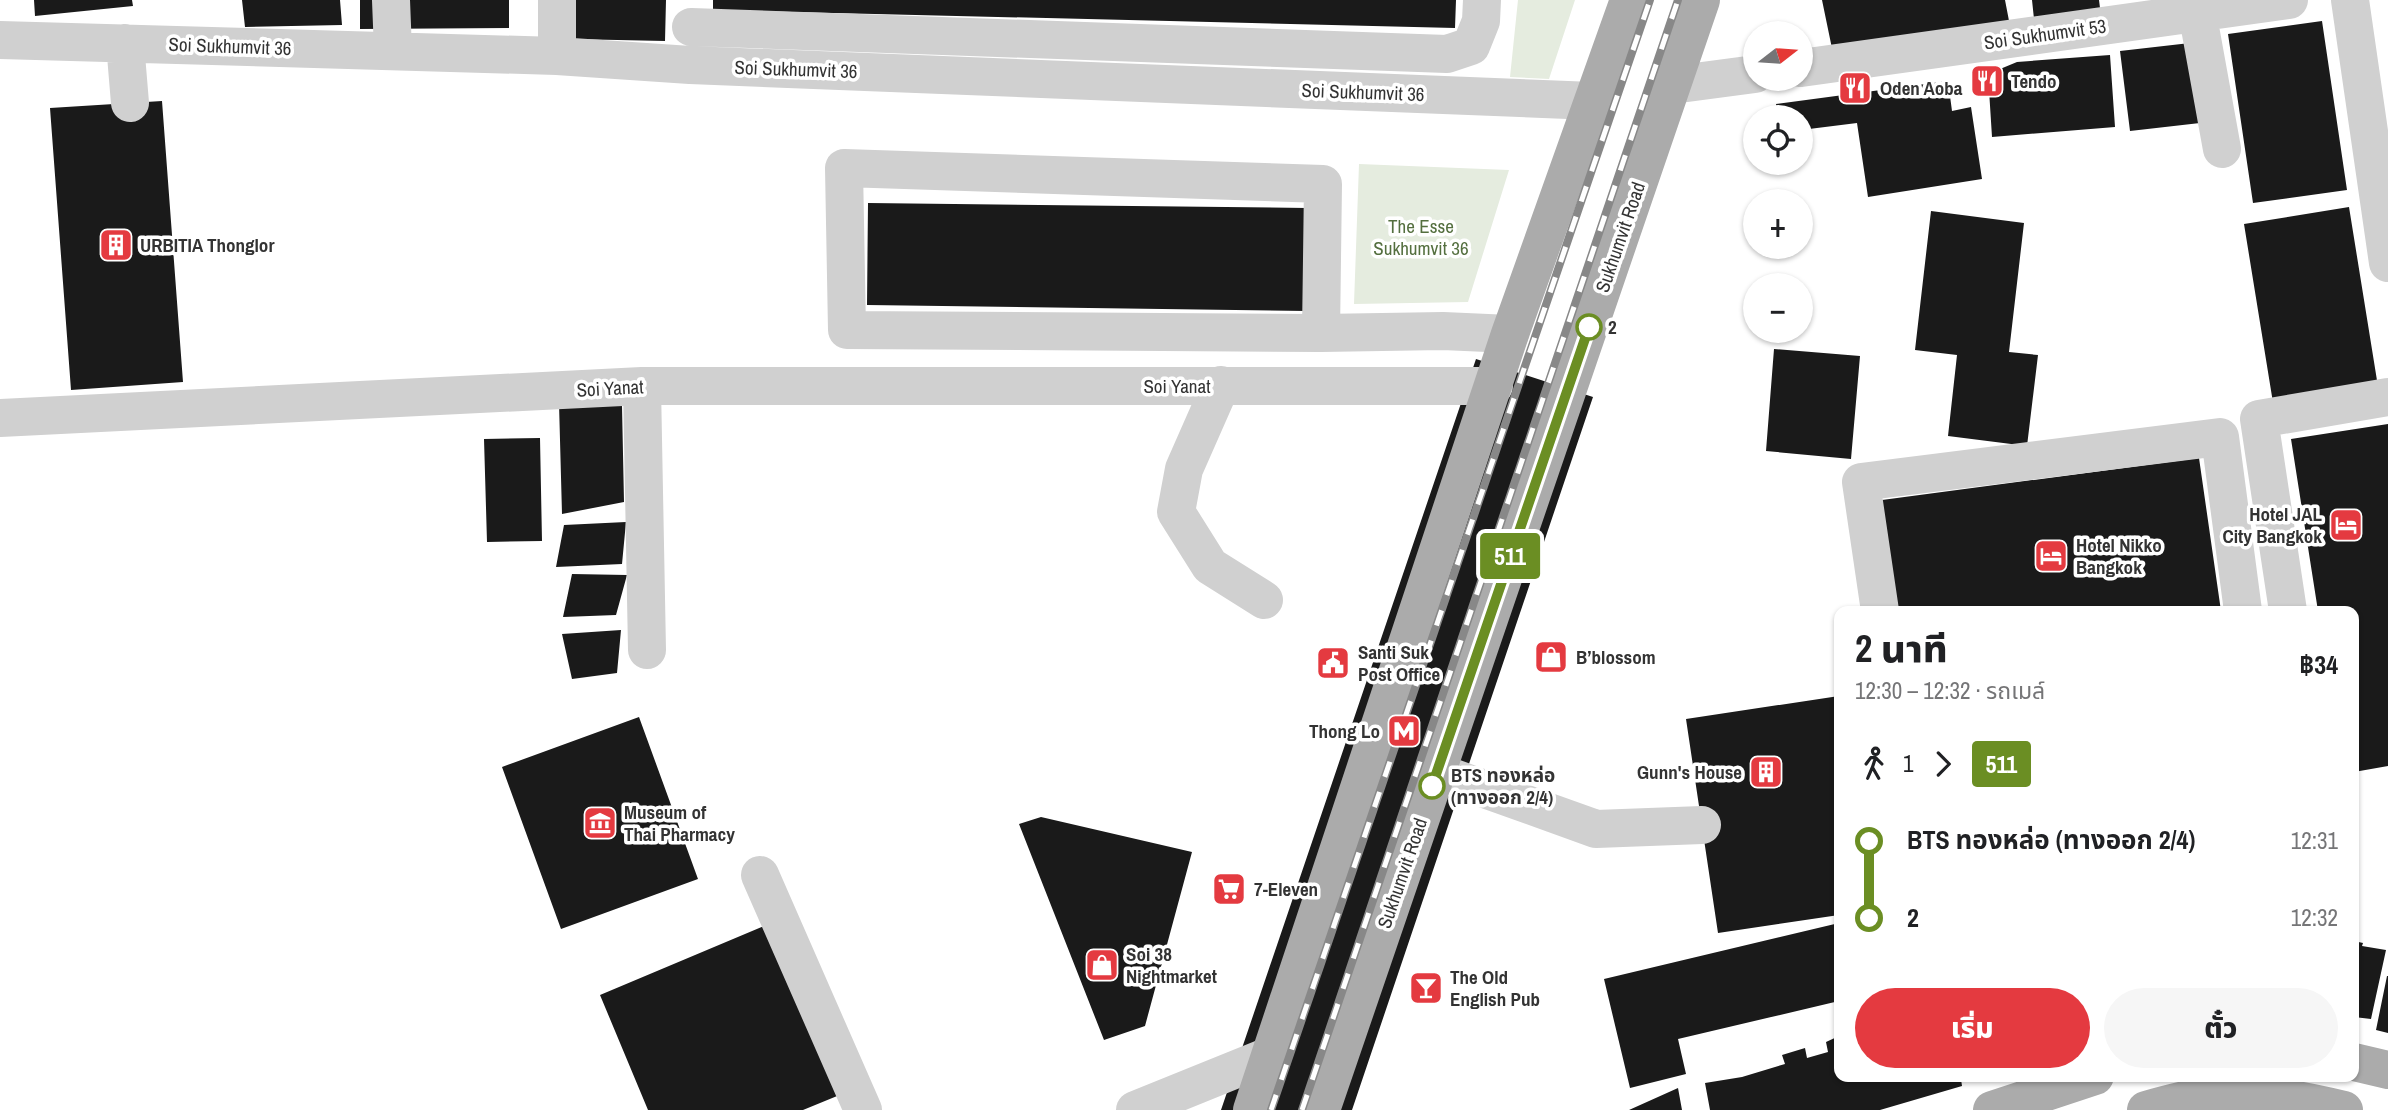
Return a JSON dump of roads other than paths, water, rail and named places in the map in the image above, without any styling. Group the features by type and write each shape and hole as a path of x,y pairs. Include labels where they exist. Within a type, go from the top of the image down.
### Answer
{"main road":[{"path":"1252,1110 1510,334 1629,0"},
{"name":"Sukhumvit Road","path":"1321,1110 1701,0"},
{"path":"2359,1063 2388,1070"},
{"path":"1992,1110 2077,1082"},
{"path":"2146,1110 2211,1095 2293,1099 2344,1110"}],"street":[{"path":"391,0 393,51"},
{"path":"557,0 557,56"},
{"path":"690,65 692,13 1447,54 1471,46 1481,21 1482,0"},
{"name":"Soi Sukhumvit 53","path":"1813,66 2289,0"},
{"path":"2350,0 2388,263"},
{"path":"2197,11 2222,149"},
{"name":"Soi Sukhumvit 36","path":"0,37 557,56 690,65 1593,101"},
{"path":"125,43 130,103"},
{"path":"1672,85 1743,76"},
{"path":"1321,333 1324,184 844,168 847,330 1321,333 1443,331 1510,334"},
{"path":"642,386 647,650"},
{"name":"Soi Yanat","path":"0,418 642,386 1494,386"},
{"name":"Soi Yanat","path":"1221,386 1184,469 1176,512 1210,566 1264,600"},
{"path":"2287,606 2259,419 2388,397"},
{"path":"1879,606 1861,482 2220,437 2242,606"},
{"path":"1437,772 1596,829 1702,825"},
{"path":"760,875 863,1110"},
{"path":"1135,1110 1271,1055"}],"railway":[{"path":"1271,1110 1650,0"},
{"path":"1302,1110 1678,0"}],"place":[{"name":"Tendo","path":"1987,81"},
{"name":"Oden Aoba","path":"1855,88"},
{"name":"URBITIA Thonglor","path":"116,245"},
{"name":"2","path":"1589,327"},
{"name":"Hotel JAL City Bangkok","path":"2346,525"},
{"name":"Hotel Nikko Bangkok","path":"2051,556"},
{"name":"B’blossom","path":"1551,657"},
{"name":"Santi Suk Post Office","path":"1333,663"},
{"name":"Thong Lo","path":"1404,731"},
{"name":"Gunn's House","path":"1766,772"},
{"name":"BTS ทองหล่อ (ทางออก 2/4)","path":"1432,786"},
{"name":"Museum of Thai Pharmacy","path":"600,823"},
{"name":"7-Eleven","path":"1229,889"},
{"name":"Soi 38 Nightmarket","path":"1102,965"},
{"name":"The Old English Pub","path":"1426,988"}],"park label":[{"name":"The Esse Sukhumvit 36","path":"1421,237"}]}
